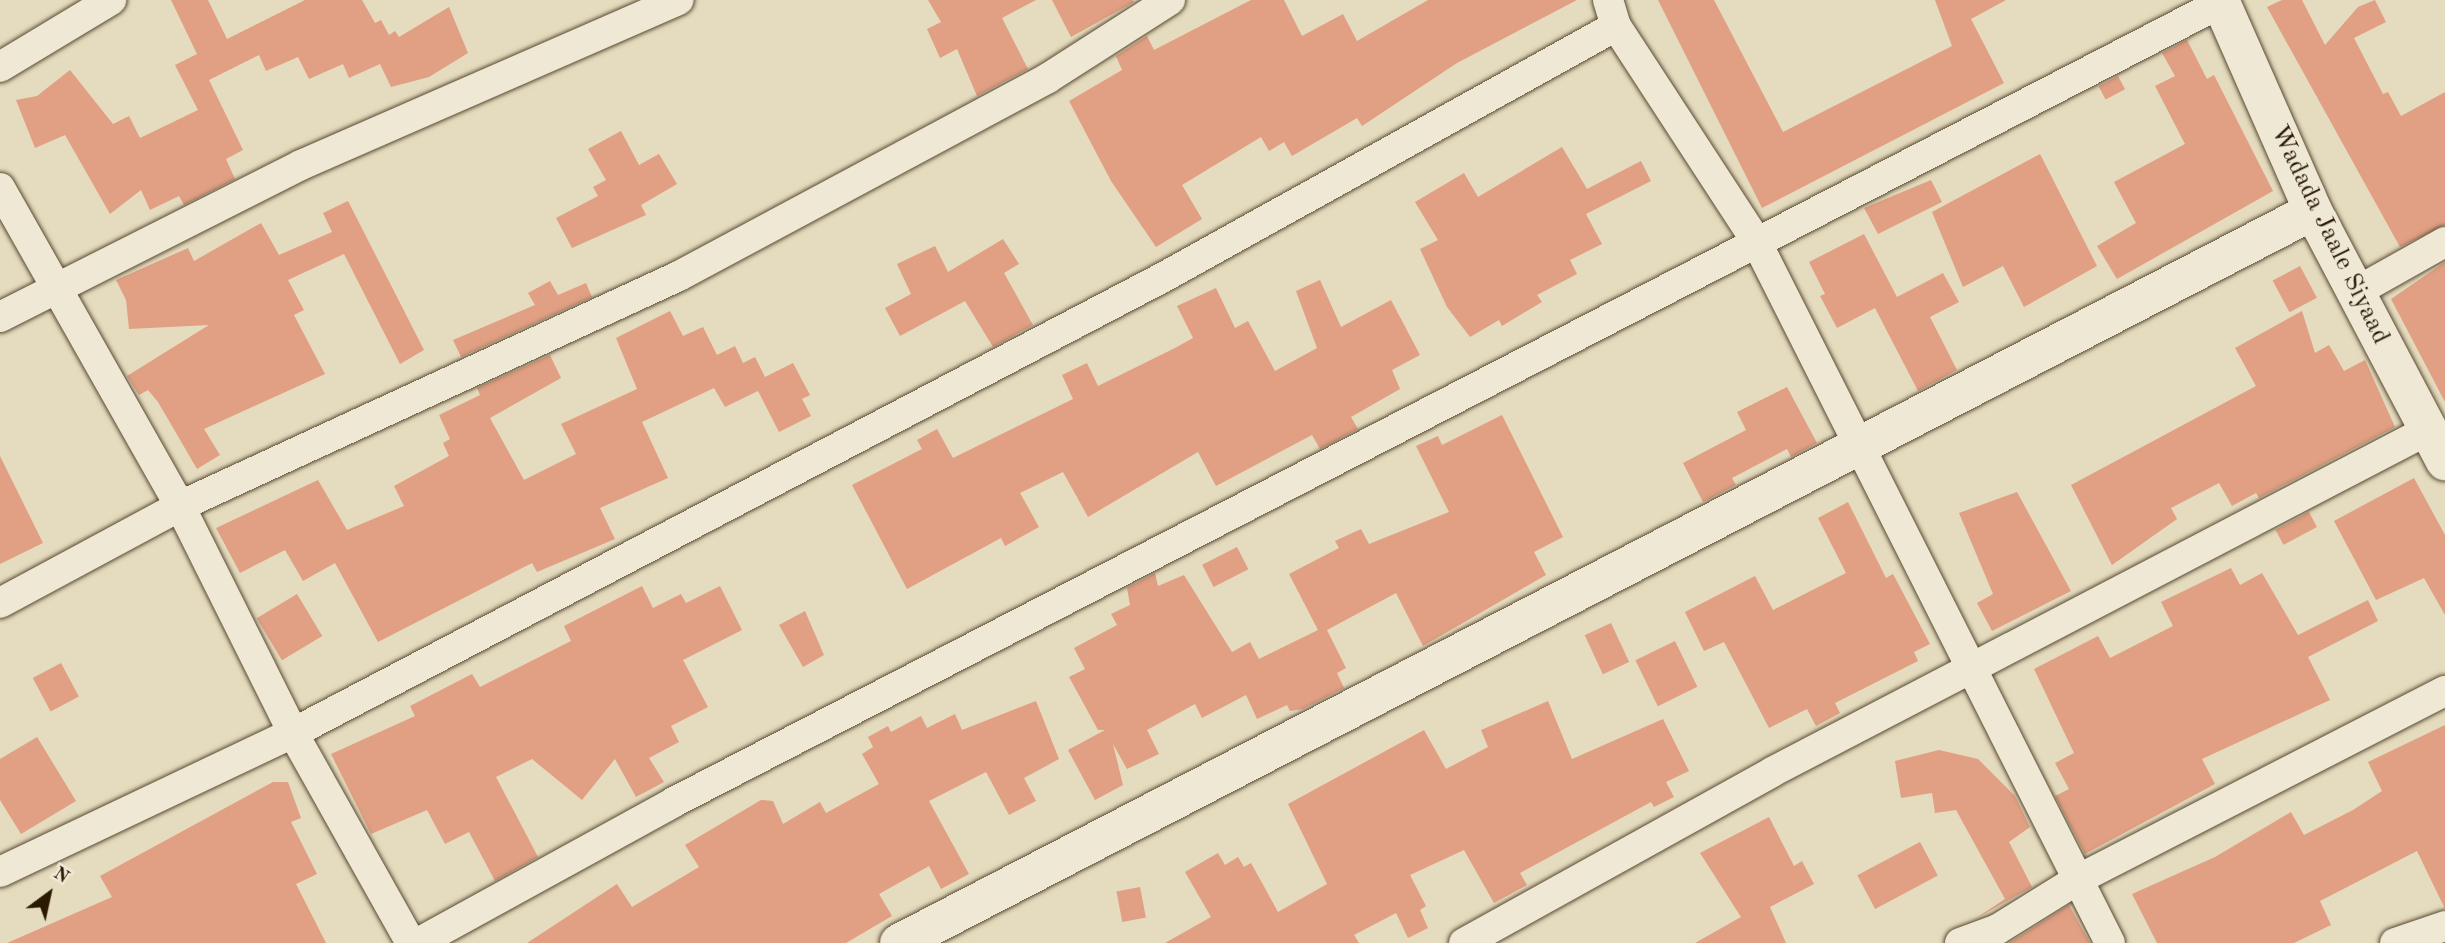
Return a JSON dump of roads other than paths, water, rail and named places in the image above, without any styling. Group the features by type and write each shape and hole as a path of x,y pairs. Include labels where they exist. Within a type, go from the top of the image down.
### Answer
{"street":[{"path":"0,67 111,0"},
{"path":"0,317 58,285 300,165 679,0"},
{"path":"0,603 180,506 679,276 1048,78 1170,0"},
{"path":"418,943 674,802 1755,239 2222,1"},
{"name":"Wadada Jaale Siyaad","path":"2222,1 2313,211 2436,446"},
{"path":"0,872 293,733 1162,278 1612,13 1755,239 1857,447 1972,669 2075,881 2110,943"},
{"path":"0,188 58,285 180,506 293,733 411,943"},
{"path":"898,943 2313,211"},
{"path":"2354,293 2445,242"},
{"path":"1464,943 1972,669 2436,446"},
{"path":"1960,943 1998,929 2075,881 2445,691"},
{"path":"2395,943 2445,926"}]}
